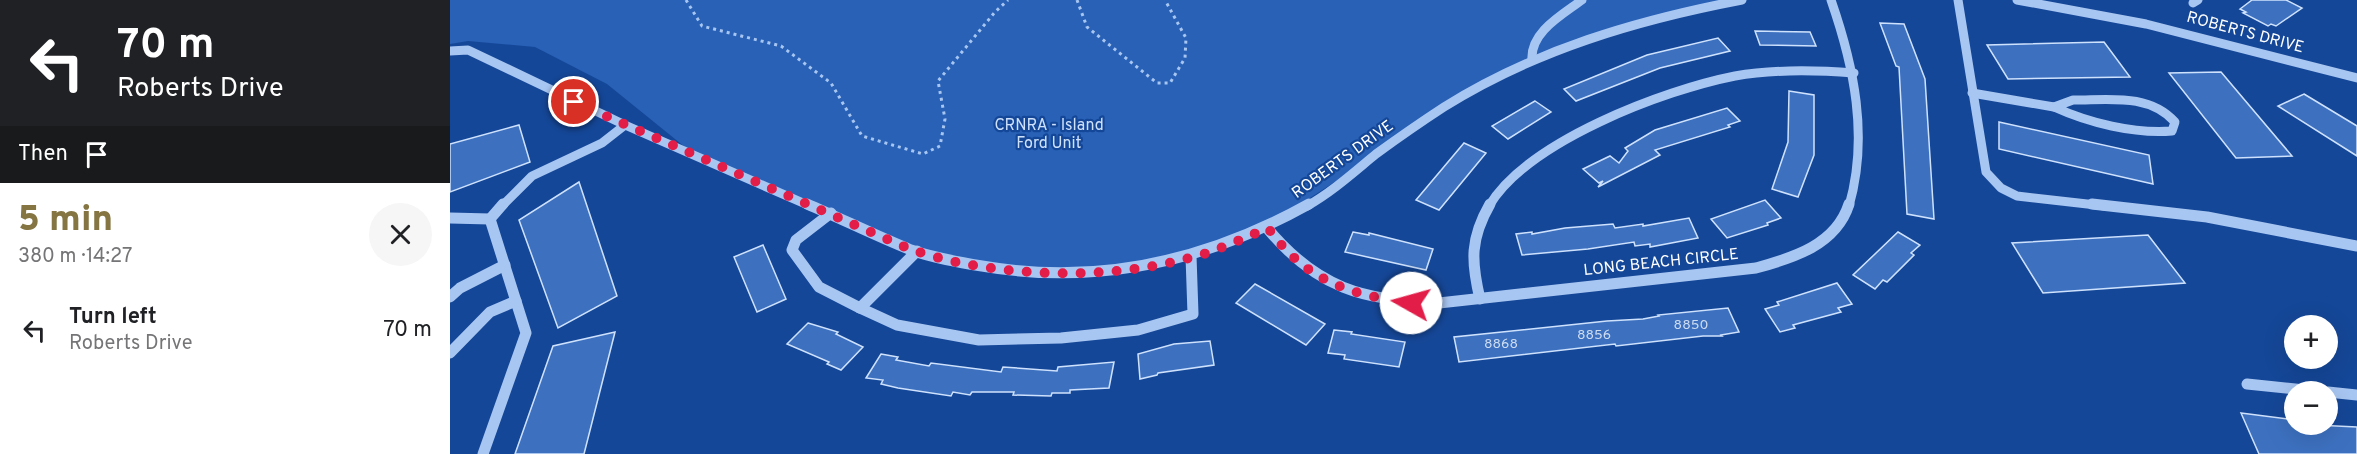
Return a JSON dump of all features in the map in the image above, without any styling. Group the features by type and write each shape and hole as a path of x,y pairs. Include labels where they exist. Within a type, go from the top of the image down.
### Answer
{"street":[{"path":"1532,60 1532,48 1540,33 1582,0"},
{"name":"ROBERTS DRIVE","path":"450,51 468,50 625,125 917,251 954,262 1007,271 1078,273 1151,267 1212,251 1268,228 1318,199 1398,138 1445,106 1532,60 1604,32 1678,12 1742,0"},
{"name":"LONG BEACH CIRCLE","path":"1268,228 1282,248 1301,266 1324,280 1352,292 1379,299 1411,303 1480,298 1756,268 1791,258 1818,244 1843,219 1854,192 1859,130 1854,73 1844,31 1831,0"},
{"path":"1958,0 1986,172 2001,188 2017,196 2207,217 2357,246"},
{"name":"ROBERTS DRIVE","path":"2018,0 2156,25 2357,78"},
{"path":"1480,298 1474,274 1473,248 1479,223 1489,203 1516,174 1578,134 1653,100 1733,76 1791,70 1854,73"},
{"path":"1972,93 2054,107 2074,116 2157,132 2172,131 2175,122 2165,111 2152,104 2126,100 2073,100 2054,107"},
{"path":"490,219 520,185 533,176 593,150 605,143 625,125"},
{"path":"831,213 796,240 792,250 819,287 897,325 979,340 1061,338 1138,330 1192,314 1191,256"},
{"path":"450,218 490,219"},
{"path":"483,454 526,333 490,219"},
{"path":"860,308 917,251"},
{"path":"450,297 460,288 505,265"},
{"path":"450,353 490,312 516,301"},
{"path":"2247,384 2284,388"},
{"path":"2338,393 2357,394"}],"path":[{"path":"686,0 702,26 781,46 831,83 862,136 923,154 940,146 945,119 938,81 995,12 1008,0"},
{"path":"1077,0 1087,27 1157,83 1170,83 1185,58 1186,38 1165,0"}],"green space":[{"name":"CRNRA - Island Ford Unit","path":"450,0 1748,0 1612,30 1502,74 1251,236 1114,270 991,272 864,232 701,160 607,84 535,47 468,41 450,44"}],"building":[{"path":"2252,0 2286,0 2302,8 2276,26 2271,24 2268,26 2243,13 2246,12 2240,9"},
{"path":"1880,23 1904,24 1925,79 1934,219 1907,214 1899,67 1896,66"},
{"path":"1755,31 1810,32 1816,46 1760,45"},
{"path":"1718,38 1730,51 1660,68 1576,101 1564,89 1647,55"},
{"path":"2104,42 2130,77 2008,79 1987,45"},
{"path":"2221,72 2292,156 2236,158 2169,73"},
{"path":"1789,91 1814,95 1814,155 1798,197 1772,189 1788,142"},
{"path":"2304,94 2357,126 2357,156 2278,106"},
{"path":"1535,101 1551,112 1508,139 1492,126"},
{"path":"1727,108 1740,121 1728,125 1730,127 1655,150 1660,155 1598,187 1603,181 1599,183 1583,169 1610,156 1619,163 1628,151 1625,148 1655,130"},
{"path":"1999,122 2149,155 2153,184 1999,149"},
{"path":"519,125 530,162 450,192 450,144"},
{"path":"1464,143 1486,153 1439,210 1416,200"},
{"path":"579,182 617,296 558,328 519,220"},
{"path":"1765,200 1781,218 1767,223 1768,225 1727,238 1711,219"},
{"path":"1689,218 1698,238 1650,247 1650,244 1635,246 1634,242 1522,255 1516,234 1613,224 1615,228 1643,224 1643,226"},
{"path":"1353,232 1369,235 1369,233 1433,249 1426,270 1345,252"},
{"path":"1898,232 1920,245 1911,253 1914,255 1887,282 1883,280 1875,289 1853,275"},
{"path":"2148,235 2185,283 2043,293 2012,243"},
{"path":"763,245 786,299 757,312 734,257"},
{"path":"1837,283 1852,304 1838,308 1841,312 1793,325 1795,328 1780,332 1765,309 1779,305 1777,302"},
{"path":"1255,284 1325,324 1306,345 1236,303"},
{"path":"1728,308 1739,332 1722,336 1616,346 1615,344 1459,362 1454,337 1643,319 1658,315"},
{"path":"808,323 838,332 836,334 863,347 841,370 827,364 829,362 787,344"},
{"path":"1334,330 1405,342 1399,367 1344,359 1345,355 1328,353"},
{"path":"615,332 584,454 515,454 553,346"},
{"path":"1210,341 1214,365 1158,373 1140,379 1138,354 1174,344"},
{"path":"881,354 898,357 896,360 929,366 931,363 1001,372 1003,367 1057,371 1058,367 1114,362 1109,388 1070,390 1070,393 1052,393 1051,396 1013,395 1014,392 972,392 970,395 953,392 951,396 898,388 881,384 883,380 866,378"},
{"path":"2241,413 2284,419 2284,435 2338,435 2338,426 2357,427 2357,454 2259,454"}],"route":[{"path":"574,102 912,250 954,262 1007,271 1078,273 1151,267 1212,251 1268,228 1282,248 1301,266 1324,280 1365,296 1411,303"}]}
